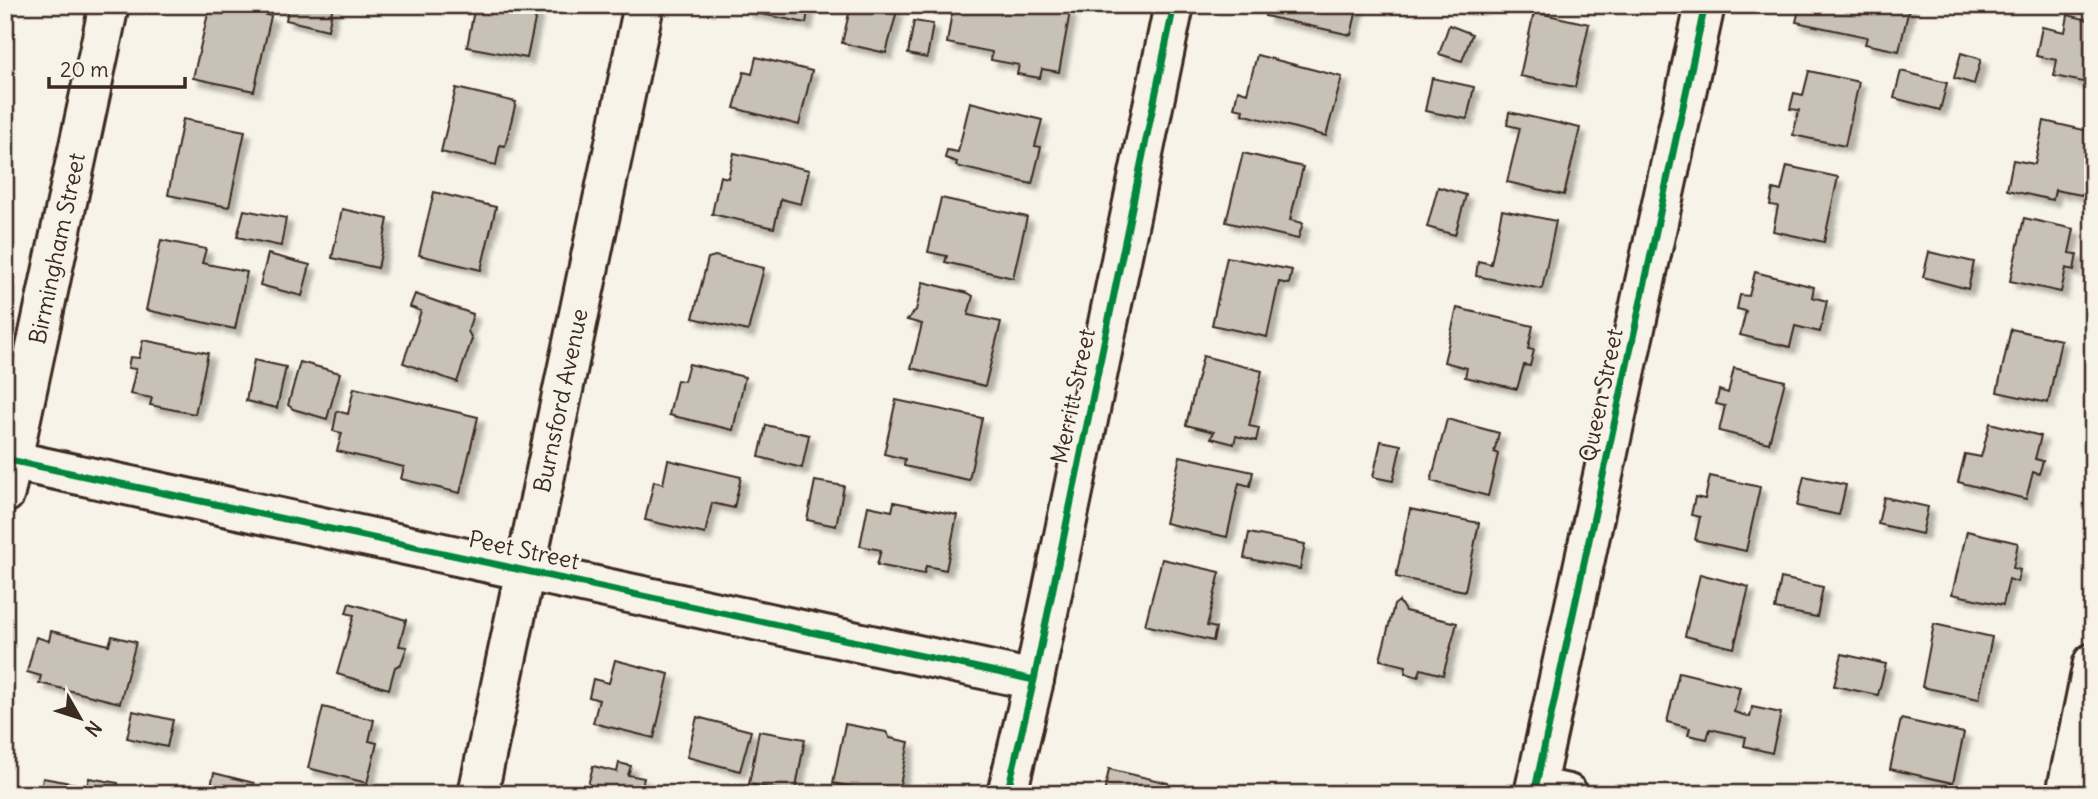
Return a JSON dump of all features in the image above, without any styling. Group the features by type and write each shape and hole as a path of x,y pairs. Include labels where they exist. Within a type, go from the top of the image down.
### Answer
{"street":[{"name":"Birmingham Street","path":"8,470 109,5"},
{"name":"Burnsford Avenue","path":"478,794 644,5"},
{"name":"Merritt Street","path":"1007,794 1034,680 1174,5"},
{"name":"Queen Street","path":"1546,791 1705,5"},
{"name":"Peet Street","path":"8,470 526,570 1034,680"},
{"path":"2066,794 2093,663"}],"building":[{"path":"210,5 224,5 271,16 254,91 193,78"},
{"path":"289,5 333,5 328,30 286,20"},
{"path":"475,5 538,5 527,58 467,47"},
{"path":"747,5 809,5 806,23 746,11"},
{"path":"851,5 874,5 897,11 886,53 842,43"},
{"path":"953,5 980,10 981,5 1033,5 1070,12 1059,72 1042,69 1040,78 1017,74 1019,65 991,60 992,52 947,43"},
{"path":"1268,5 1358,5 1351,35 1265,16"},
{"path":"1800,5 1910,5 1899,51 1865,44 1867,37 1796,22"},
{"path":"1534,12 1589,24 1575,87 1520,76"},
{"path":"2068,15 2093,21 2093,84 2054,76 2057,60 2036,56 2042,27 2065,32"},
{"path":"914,21 933,24 927,58 908,54"},
{"path":"1449,25 1472,34 1462,61 1439,54"},
{"path":"1961,53 1981,59 1974,84 1954,78"},
{"path":"1257,55 1342,77 1326,136 1242,114 1243,110 1234,108 1238,90 1247,93"},
{"path":"756,57 812,71 799,125 734,108 744,72 752,74"},
{"path":"1809,71 1859,82 1845,146 1793,135 1799,110 1790,109 1794,93 1803,95"},
{"path":"1901,71 1947,83 1940,110 1894,98"},
{"path":"1432,78 1474,87 1467,119 1425,111"},
{"path":"456,88 516,102 505,146 500,145 496,165 441,152"},
{"path":"970,102 1042,120 1035,146 1041,147 1032,184 956,166 957,162 945,158 947,150 958,152"},
{"path":"1509,112 1580,128 1564,195 1507,182 1520,128 1507,125"},
{"path":"183,119 245,131 229,207 168,195"},
{"path":"2044,121 2093,132 2093,173 2087,196 2055,190 2053,200 2007,190 2013,160 2035,164"},
{"path":"734,153 809,170 801,204 781,199 774,228 712,214 720,176 728,178"},
{"path":"1243,153 1303,167 1290,220 1303,223 1298,239 1226,222"},
{"path":"1787,166 1838,177 1824,242 1773,231 1778,206 1770,205 1773,189 1781,191"},
{"path":"1438,187 1466,195 1455,235 1427,227"},
{"path":"434,192 496,207 481,270 419,255"},
{"path":"941,198 1027,217 1013,278 945,262 947,256 928,252"},
{"path":"342,209 388,219 378,268 332,258"},
{"path":"244,210 286,218 281,246 237,237"},
{"path":"1502,210 1556,221 1542,289 1476,276 1478,261 1491,264"},
{"path":"2024,218 2074,229 2069,253 2077,254 2074,270 2066,268 2061,292 2010,281"},
{"path":"161,240 206,249 202,263 247,272 235,329 146,310"},
{"path":"1929,252 1974,262 1968,289 1923,277"},
{"path":"268,254 310,265 302,296 260,285"},
{"path":"715,256 764,268 748,331 693,318 708,258"},
{"path":"1227,257 1292,270 1289,284 1279,282 1267,337 1212,325"},
{"path":"1755,272 1814,287 1812,297 1827,301 1820,332 1795,326 1790,347 1740,335 1746,311 1737,309 1740,295 1749,296"},
{"path":"923,282 968,293 973,296 968,315 1001,322 985,386 911,368 922,324 907,320 916,310"},
{"path":"415,294 473,314 468,331 472,339 457,382 403,363 421,311 410,307"},
{"path":"1457,308 1533,326 1528,349 1534,350 1530,366 1524,365 1517,389 1465,377 1467,368 1444,362"},
{"path":"2011,329 2061,340 2048,403 1997,392"},
{"path":"143,340 208,353 195,414 150,405 152,398 130,394 136,369 128,368 130,357 139,358"},
{"path":"1203,356 1262,371 1249,426 1259,428 1256,441 1236,436 1234,444 1211,438 1214,432 1186,425"},
{"path":"254,360 286,367 277,408 246,401"},
{"path":"300,362 340,373 327,419 288,405"},
{"path":"689,364 745,377 733,430 669,415 677,380 684,381"},
{"path":"1734,368 1785,381 1769,443 1719,431 1725,406 1716,404 1719,390 1728,393"},
{"path":"354,388 478,417 460,493 401,479 404,467 337,451 342,433 333,431 337,411 348,414"},
{"path":"896,400 982,418 969,480 904,466 905,459 884,454"},
{"path":"1447,419 1499,433 1494,452 1498,454 1488,496 1431,481"},
{"path":"1990,423 2041,436 2035,459 2043,461 2039,474 2033,472 2026,499 1958,482 1965,454 1981,457"},
{"path":"766,425 809,435 802,468 759,457"},
{"path":"1381,441 1401,445 1393,481 1373,477"},
{"path":"1180,456 1253,472 1250,486 1239,483 1227,537 1165,523"},
{"path":"668,460 741,477 734,508 712,503 705,534 645,520 654,481 663,484"},
{"path":"1710,476 1760,487 1746,551 1695,540 1700,517 1691,515 1695,497 1705,499"},
{"path":"1804,476 1846,485 1839,515 1797,506"},
{"path":"815,481 844,486 836,526 807,520"},
{"path":"1884,497 1928,507 1922,534 1878,524"},
{"path":"894,502 957,515 946,570 926,566 924,574 877,565 881,550 860,546 868,506 892,511"},
{"path":"1410,509 1479,523 1465,591 1396,577"},
{"path":"1967,531 2018,543 2013,568 2020,570 2017,582 2009,579 2003,605 1952,594"},
{"path":"1249,533 1305,544 1300,569 1244,558"},
{"path":"1162,559 1220,572 1207,626 1216,628 1213,641 1145,625"},
{"path":"1700,574 1749,587 1734,648 1685,636"},
{"path":"1781,578 1823,587 1817,617 1775,609"},
{"path":"1399,601 1405,611 1457,623 1443,675 1421,669 1418,677 1405,673 1406,666 1380,660 1394,605"},
{"path":"349,603 406,620 399,646 407,647 401,664 395,667 389,689 337,674 354,615 346,613"},
{"path":"1934,624 1992,637 1979,699 1922,687"},
{"path":"51,631 109,645 112,636 136,642 120,703 39,683 41,676 27,672 36,637 49,641"},
{"path":"1842,654 1886,664 1878,695 1834,686"},
{"path":"615,660 669,674 654,738 593,723 599,700 589,697 593,679 609,683"},
{"path":"1679,672 1740,687 1734,712 1750,717 1752,707 1781,713 1772,753 1744,746 1746,737 1710,729 1707,739 1688,735 1690,728 1667,722"},
{"path":"323,707 374,720 369,741 377,743 367,783 308,768"},
{"path":"133,711 173,720 167,747 127,738"},
{"path":"697,717 751,731 740,771 687,757"},
{"path":"1901,719 1964,733 1953,783 1890,769"},
{"path":"845,724 886,732 890,738 909,742 898,794 833,783"},
{"path":"759,731 805,739 795,793 749,784"},
{"path":"619,763 631,766 628,775 644,778 640,794 578,794 579,787 587,789 593,766 617,772"},
{"path":"1109,769 1168,783 1166,794 1104,794"},
{"path":"214,773 254,783 252,794 209,794"},
{"path":"43,778 87,786 89,778 118,783 116,794 40,794"}],"cycle path":[{"path":"1007,794 1034,680 1174,5"},
{"path":"1534,794 1705,5"},
{"path":"5,459 1034,680"}]}
